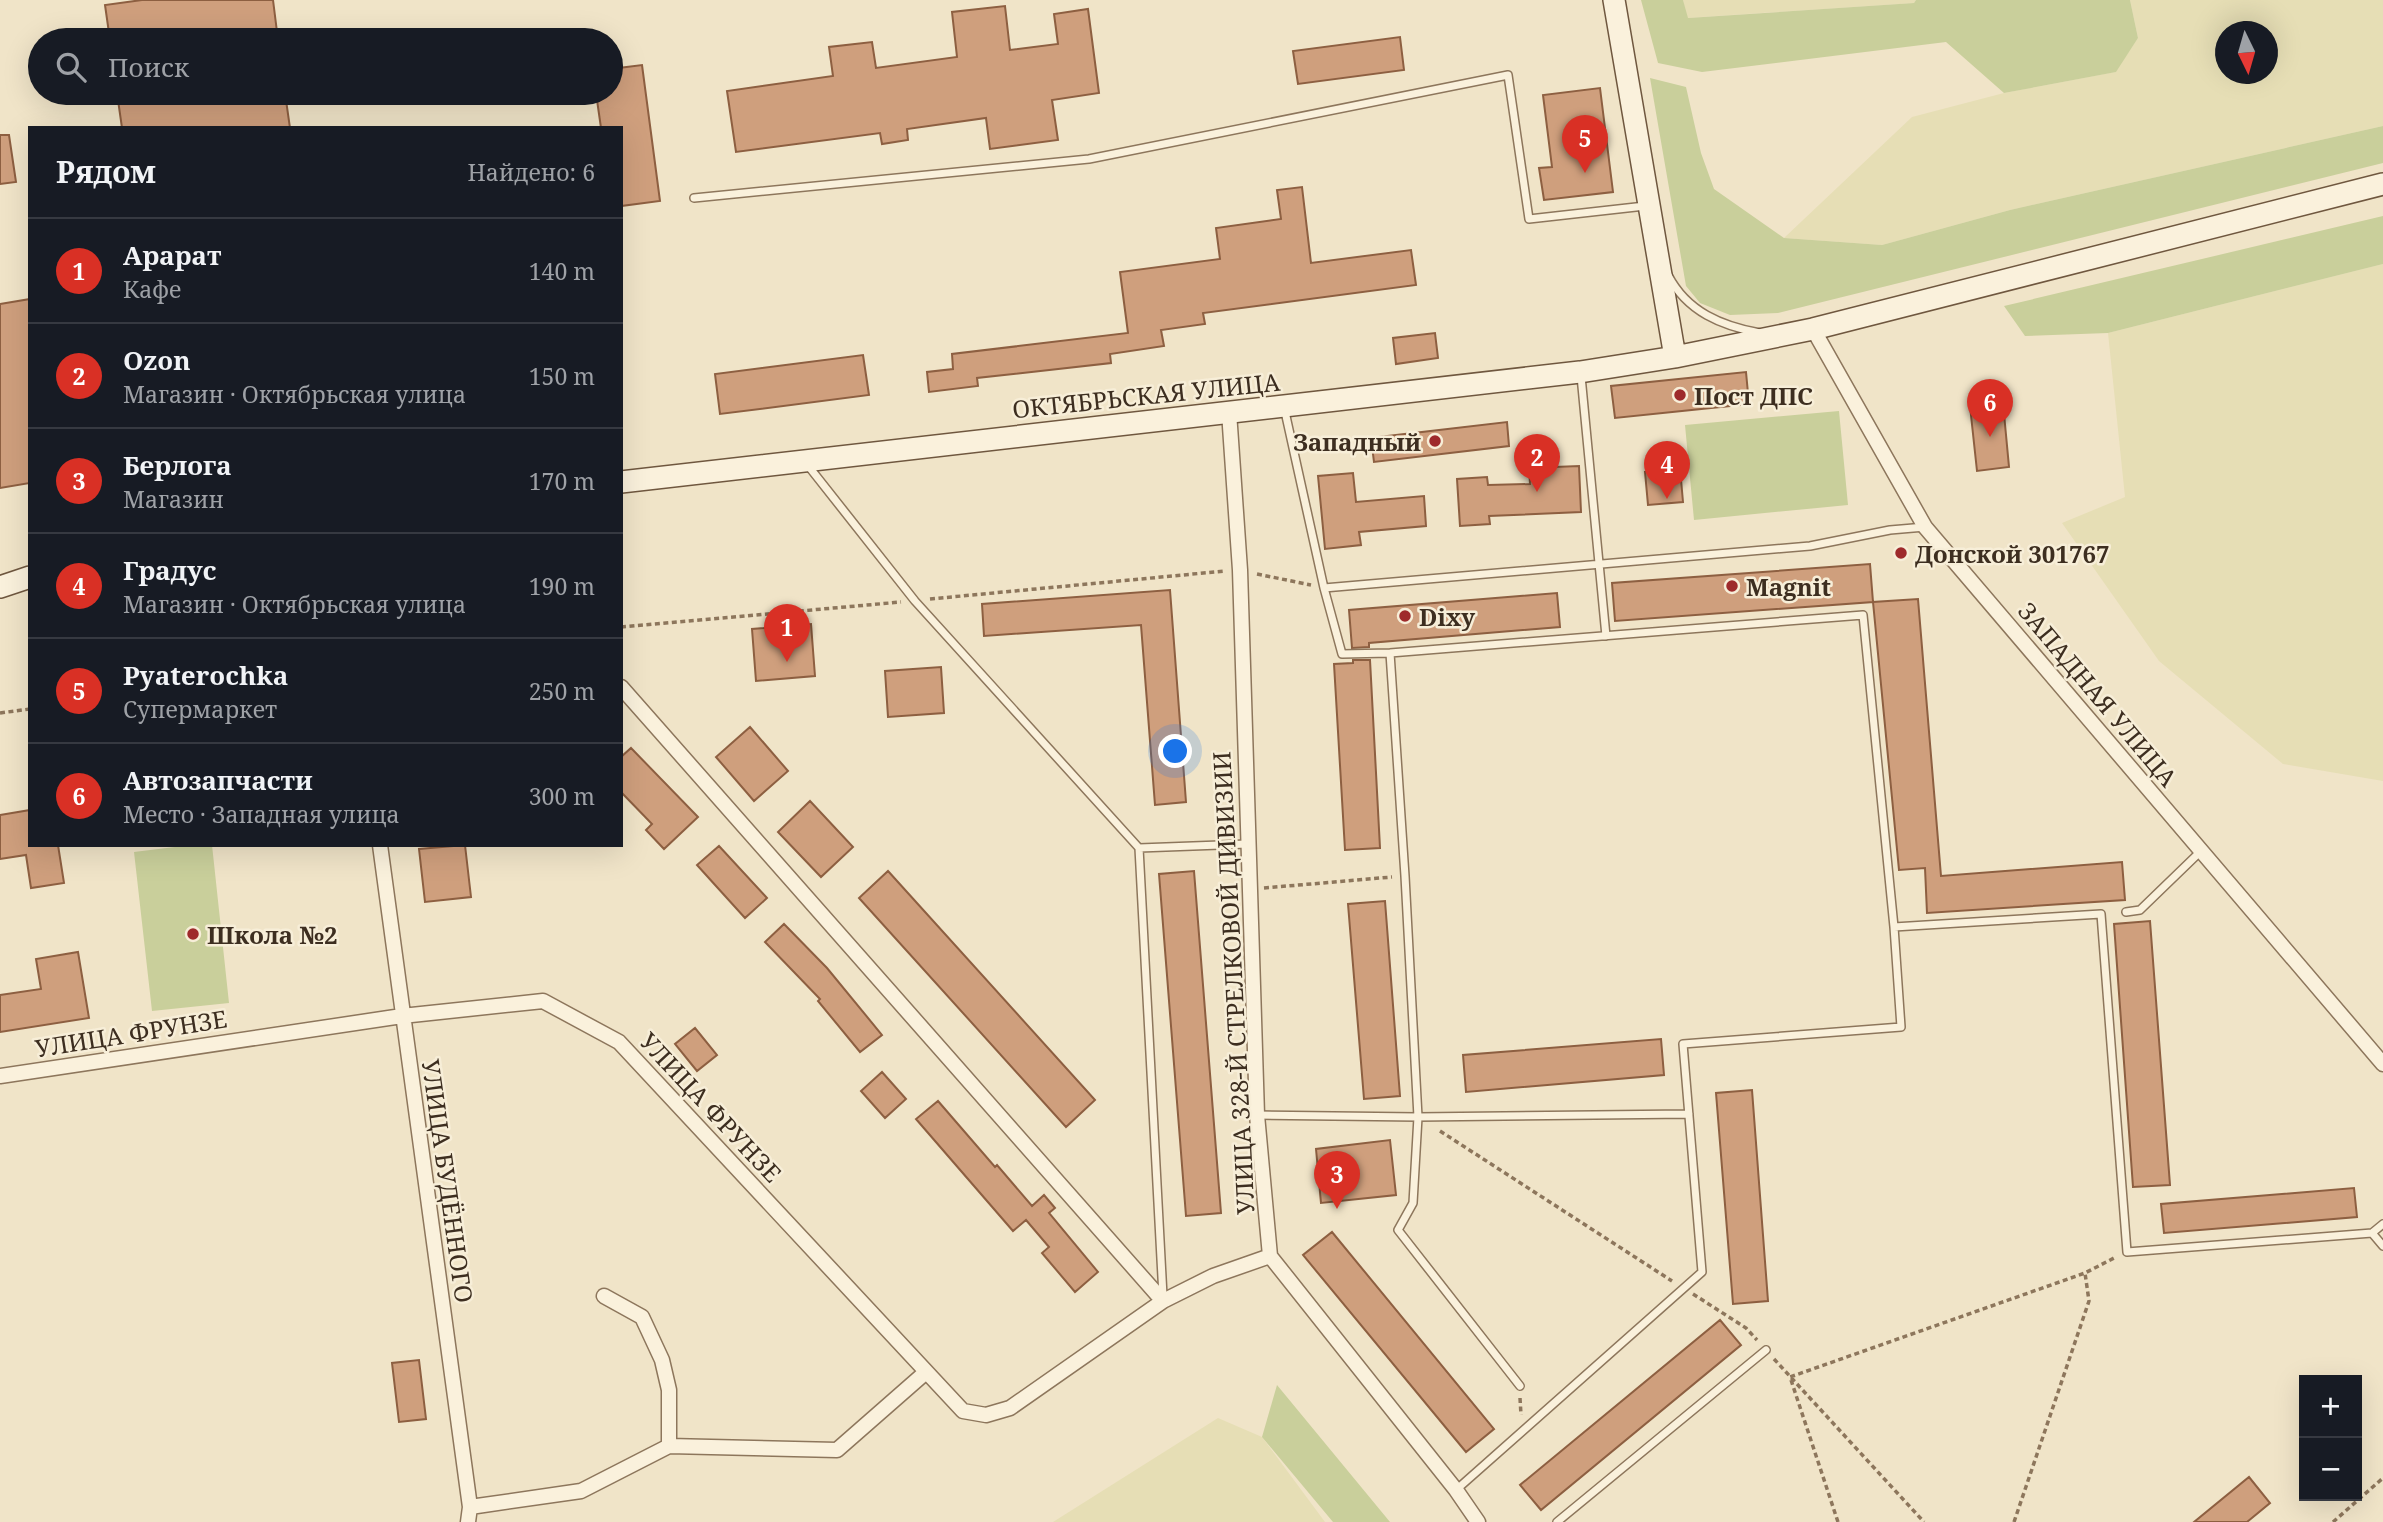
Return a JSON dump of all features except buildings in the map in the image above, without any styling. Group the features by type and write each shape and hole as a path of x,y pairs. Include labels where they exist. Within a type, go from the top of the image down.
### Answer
{"main road":[{"path":"1614,0 1675,357"},
{"name":"ОКТЯБРЬСКАЯ УЛИЦА","path":"623,482 1580,372 1675,357 1813,329 2383,184"},
{"path":"0,587 28,579"}],"street":[{"name":"ЗАПАДНАЯ УЛИЦА","path":"1813,329 1925,527 2383,1063"},
{"name":"УЛИЦА 328-Й СТРЕЛКОВОЙ ДИВИЗИИ","path":"1229,411 1240,570 1257,1115 1269,1256"},
{"path":"623,689 1163,1301"},
{"name":"УЛИЦА БУДЁННОГО","path":"380,847 470,1507 468,1522"},
{"name":"УЛИЦА ФРУНЗЕ","path":"0,1076 402,1016 543,1001 619,1042 963,1411 986,1415 1010,1408 1163,1301 1213,1276 1269,1256"},
{"path":"1269,1256 1456,1490 1478,1522"},
{"path":"604,1296 642,1317 662,1360 668,1390 669,1446"},
{"path":"470,1507 581,1492 669,1446 836,1450 926,1372"}],"lane":[{"path":"694,198 1088,159 1508,75 1528,219 1649,205"},
{"path":"1653,230 1669,278 1694,308 1731,327 1778,336"},
{"path":"1580,372 1606,636"},
{"path":"1284,405 1324,588 1342,654 1390,653 1863,615 1894,927 1901,1027 1683,1044 1702,1272 1456,1490"},
{"path":"803,460 915,601 1139,848 1163,1301"},
{"path":"1324,588 1810,546 1890,530 1925,527"},
{"path":"1390,653 1418,1116 1413,1203 1398,1230 1520,1386"},
{"path":"1139,848 1247,844"},
{"path":"2126,912 2140,911 2201,850"},
{"path":"1894,927 2113,913"},
{"path":"2101,914 2127,1252 2372,1233 2383,1224"},
{"path":"1257,1115 1689,1114"},
{"path":"2372,1233 2383,1246"},
{"path":"1558,1522 1766,1350"}],"path":[{"path":"623,627 1240,570 1324,588"},
{"path":"0,713 28,709"},
{"path":"1249,889 1405,876"},
{"path":"1838,1522 1790,1377 2085,1273 2127,1252"},
{"path":"2014,1522 2090,1301 2085,1273"},
{"path":"1520,1386 1521,1430"},
{"path":"2333,1522 2383,1478"}],"shaded area":[{"path":"1683,0 1916,0 1914,3 1687,18"},
{"path":"2130,0 2383,0 2383,126 2010,210 1882,245 1784,238 1912,117 2004,93 2115,72 2138,38"},
{"path":"2383,264 2383,781 2283,764 2159,661 2062,523 2125,497 2108,333"},
{"path":"1218,1418 1262,1437 1325,1522 1053,1522"}],"green space":[{"path":"1641,0 1683,0 1688,18 1914,3 1916,0 2130,0 2138,38 2116,72 2004,93 1946,42 1702,72 1658,63"},
{"path":"1650,78 1686,87 1701,153 1714,189 1784,238 1882,245 2010,210 2383,126 2383,163 1778,313 1730,315 1700,303 1686,286"},
{"path":"2383,216 2383,264 2108,333 2025,336 2004,306"},
{"path":"1839,411 1848,505 1694,520 1685,425"},
{"path":"175,847 212,847 229,1003 152,1011 134,852"},
{"path":"1277,1385 1390,1522 1333,1522 1262,1437"}],"place":[{"name":"Pyaterochka","path":"1585,173"},
{"name":"Пост ДПС","path":"1680,395"},
{"name":"Автозапчасти","path":"1990,437"},
{"name":"Западный","path":"1435,441"},
{"name":"Ozon","path":"1537,492"},
{"name":"Градус","path":"1667,499"},
{"name":"Донской 301767","path":"1901,553"},
{"name":"Magnit","path":"1732,586"},
{"name":"Dixy","path":"1405,616"},
{"name":"Арарат","path":"787,662"},
{"name":"Школа №2","path":"193,934"},
{"name":"Берлога","path":"1337,1209"}]}
